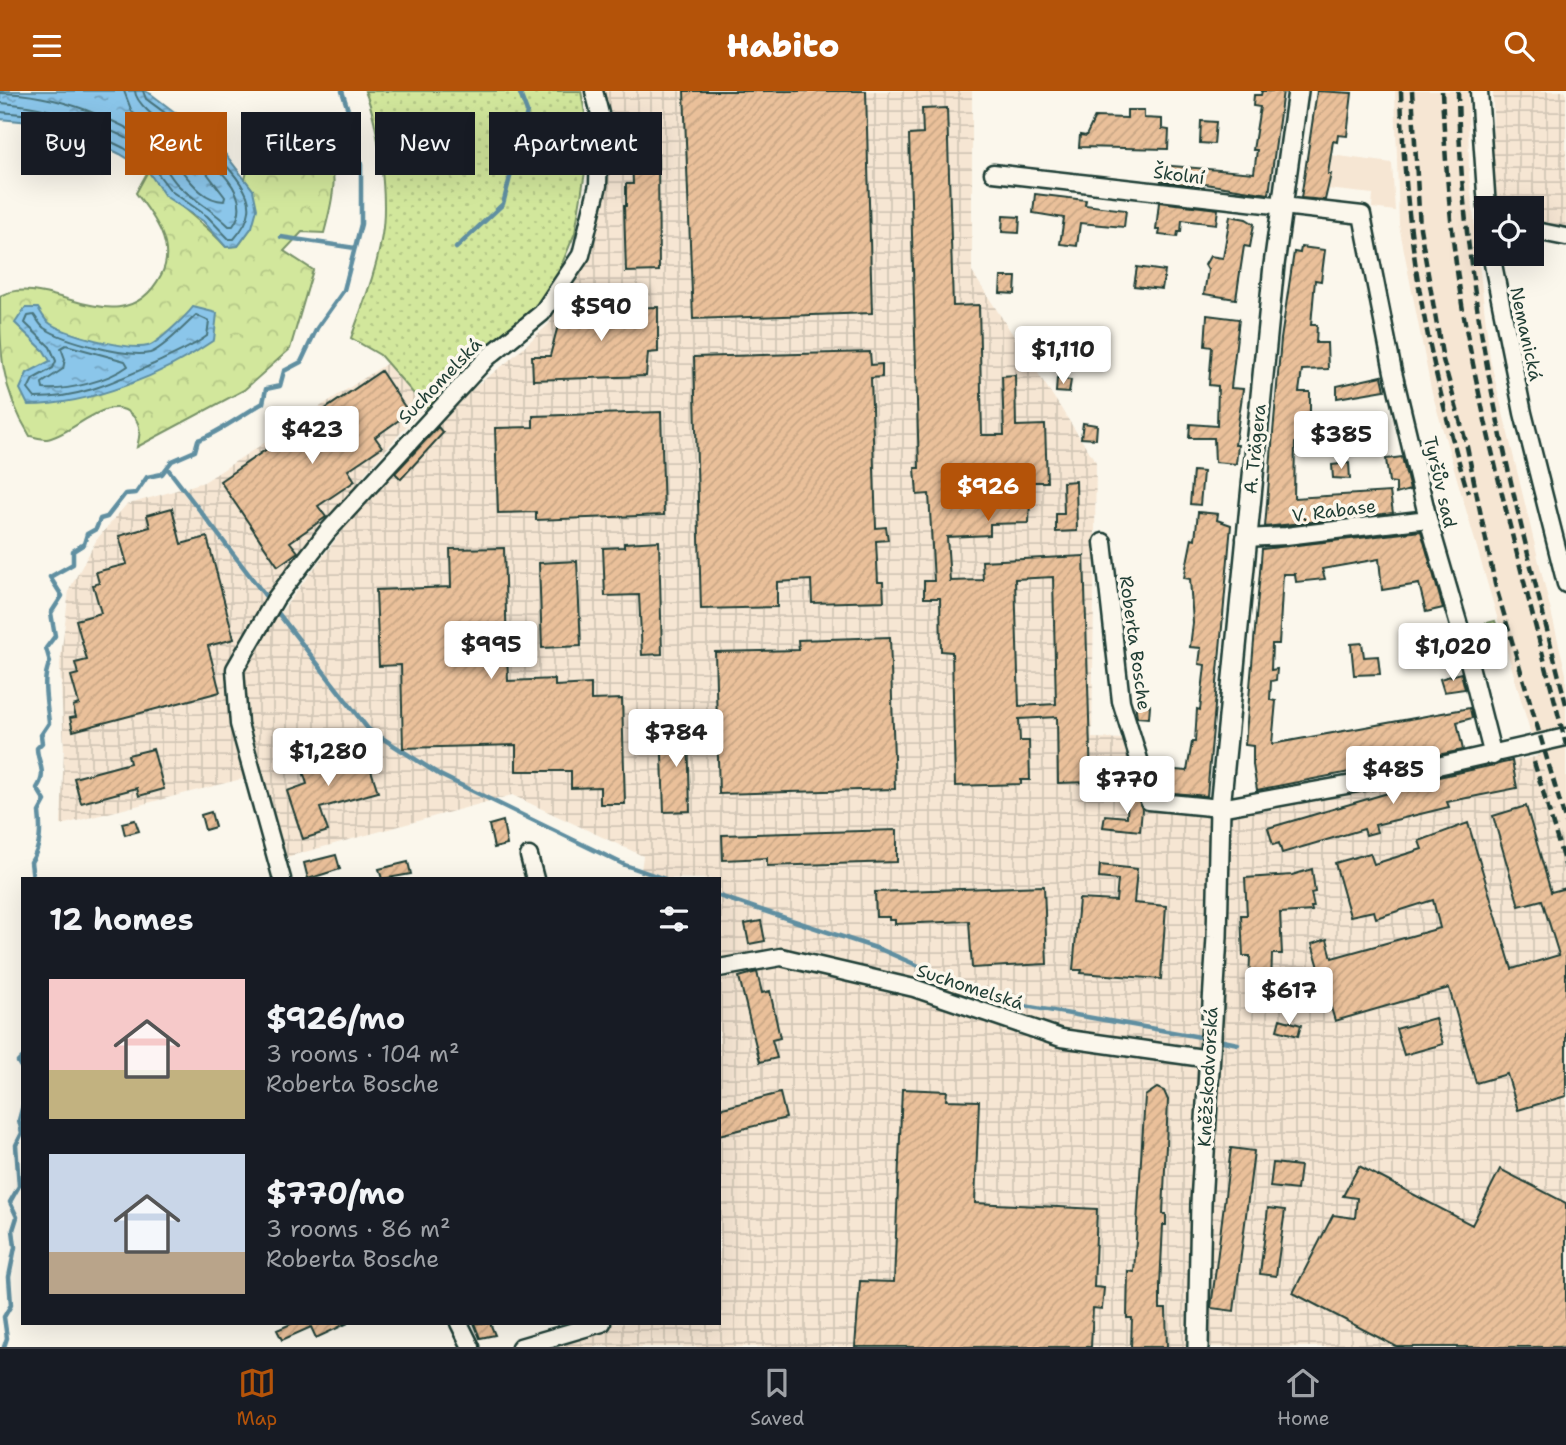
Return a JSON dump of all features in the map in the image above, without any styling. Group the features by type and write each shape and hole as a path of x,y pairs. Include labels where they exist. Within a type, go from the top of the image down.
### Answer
{"street":[{"name":"Suchomelská","path":"281,877 239,725 235,669 273,603 363,489 488,357 542,313 581,255 598,185 600,114 594,91"},
{"name":"A. Trägera","path":"1220,808 1245,537 1281,206 1298,91"},
{"path":"1479,91 1486,196"},
{"name":"Školní","path":"993,173 1362,215"},
{"name":"Tyršův sad","path":"1362,215 1393,372 1428,519 1493,756"},
{"path":"1544,233 1566,237"},
{"name":"Nemanická","path":"1493,266 1523,413 1566,584"},
{"name":"V. Rabase","path":"1245,537 1286,536 1428,519"},
{"name":"Roberta Bosche","path":"1102,542 1121,701 1149,801 1220,808"},
{"path":"1220,808 1493,756 1566,737"},
{"name":"Kněžskodvorská","path":"1198,1347 1201,1203 1211,1044 1220,808"},
{"path":"529,856 534,877"},
{"name":"Suchomelská","path":"721,968 781,957 914,988 1061,1038 1211,1044"},
{"path":"460,1325 471,1347"},
{"path":"520,1347 595,1325"}],"shaded area":[{"path":"602,91 972,91 972,272 1096,462 1092,738 1130,739 1146,804 1236,812 1540,756 1566,855 1566,1347 531,1347 582,1325 721,1325 721,877 640,877 643,856 512,795 283,858 261,774 61,825 64,748 60,664 69,590 97,539 126,505 204,482 395,358 428,402 366,472 284,578 238,669 383,477 460,398 506,363 550,323 597,175 662,175 662,112 601,112"},
{"path":"1395,91 1468,91 1474,266 1479,266 1490,359 1566,674 1566,855 1431,389 1399,225"},
{"path":"1493,91 1566,91 1566,242 1544,238 1544,196 1492,196"},
{"path":"1308,152 1392,163 1395,211 1372,208 1373,194 1327,189 1325,201 1301,198"}],"green space":[{"path":"365,91 581,91 585,112 489,112 489,175 585,175 575,233 547,299 483,352 428,410 380,355 351,338 377,261 382,235 382,175 475,175 475,112 375,112 375,128"},
{"path":"146,175 151,175 226,247 238,246 252,227 253,190 245,180 246,175 333,175 334,184 324,233 302,232 284,251 313,270 290,349 244,390 137,447 140,430 138,423 123,409 102,411 47,439 30,436 7,385 0,335 0,296 19,291 40,292 106,307 126,306 145,296 161,275 165,264 165,242 161,231 136,193"},
{"path":"1495,621 1504,648 1480,656 1472,627"}],"water":[{"path":"0,91 145,91 175,112 125,112 125,157 111,150 111,112 21,112 21,121 0,119"},
{"path":"227,156 253,190 257,209 252,227 238,246 226,247 203,221 165,196 151,175 227,175"},
{"path":"193,307 217,313 214,340 194,353 150,376 101,394 52,404 28,405 20,389 27,373 50,361 44,351 15,323 25,308 38,308 48,322 67,332 112,344 139,347 148,346 158,340"}],"building":[{"path":"684,91 866,91 872,313 693,319"},
{"path":"1262,91 1283,91 1269,194 1193,182 1192,185 1161,181 1161,165 1254,173 1257,150 1253,150 1260,107 1253,106 1254,95 1261,95"},
{"path":"1317,91 1352,93 1347,136 1338,135 1337,142 1333,141 1328,174 1331,174 1325,200 1301,198"},
{"path":"947,108 953,306 979,305 982,435 1004,435 1002,376 1015,375 1016,426 1045,425 1047,482 1031,482 1029,523 990,524 990,535 947,537 950,581 983,580 982,561 1084,556 1091,782 1058,783 1057,717 1019,719 1020,741 1029,741 1030,780 1021,780 1021,784 955,786 952,652 941,651 940,598 924,598 924,581 934,581 929,494 917,495 915,468 919,468 909,135 923,134 922,109","holes":["1053,577 1056,704 1019,706 1015,579"]},
{"path":"1127,110 1144,110 1144,118 1162,119 1162,129 1169,130 1168,149 1079,147 1080,135 1086,136 1095,117 1127,118"},
{"path":"1201,121 1216,122 1214,144 1200,143"},
{"path":"633,175 658,175 659,271 626,272 624,206 626,184 633,184"},
{"path":"1035,194 1086,200 1085,205 1126,210 1124,227 1080,223 1077,246 1060,244 1064,218 1033,213"},
{"path":"1159,202 1218,209 1216,224 1182,220 1181,232 1178,232 1177,237 1159,235 1160,230 1156,230"},
{"path":"1003,216 1020,217 1019,233 1002,232"},
{"path":"1230,216 1246,219 1254,224 1250,247 1244,246 1236,299 1204,294 1208,270 1205,265 1210,256 1223,258"},
{"path":"1301,247 1325,250 1321,281 1315,280 1311,325 1317,325 1316,343 1327,343 1328,369 1302,370 1299,392 1310,392 1310,419 1304,419 1303,443 1295,443 1294,498 1390,492 1393,513 1265,527 1281,339 1294,252 1300,253"},
{"path":"1137,267 1165,271 1162,289 1134,286"},
{"path":"1001,277 1016,277 1015,294 1000,293"},
{"path":"599,297 599,301 621,301 621,308 658,307 658,352 648,353 646,376 533,380 532,356 550,356 557,329 566,322 573,310 586,309 585,298"},
{"path":"1207,315 1239,319 1231,388 1243,389 1235,445 1238,445 1236,464 1215,462 1214,438 1189,438 1190,424 1217,426 1218,386 1209,385 1212,347 1205,346"},
{"path":"870,352 871,365 882,364 882,377 871,378 876,528 886,527 888,540 876,541 878,582 883,582 884,601 812,603 811,580 777,582 777,607 701,609 694,357"},
{"path":"381,371 409,413 375,437 382,447 348,470 355,481 318,506 326,517 290,542 298,552 278,566 220,481"},
{"path":"1382,376 1385,390 1337,398 1337,386"},
{"path":"1057,378 1071,380 1069,393 1056,392"},
{"path":"661,412 664,515 536,520 536,512 498,513 495,428 533,427 533,416"},
{"path":"1083,423 1097,425 1096,439 1081,438"},
{"path":"438,427 443,433 401,479 395,473"},
{"path":"1402,457 1410,490 1396,494 1396,483 1389,482 1386,459"},
{"path":"1349,463 1350,479 1333,478 1332,465"},
{"path":"1193,471 1203,472 1200,505 1190,504"},
{"path":"1076,481 1077,531 1056,532 1056,514 1064,514 1063,482"},
{"path":"172,508 181,544 207,537 226,608 234,639 208,646 220,692 73,731 70,718 76,717 73,706 79,704 71,676 78,674 75,663 87,660 76,620 101,613 93,585 99,583 96,572 127,564 119,536 150,527 147,515"},
{"path":"1198,512 1218,514 1217,520 1231,525 1207,796 1162,792 1163,769 1187,771 1192,742 1195,742 1197,709 1200,710 1205,665 1199,664 1201,648 1190,647 1193,623 1190,579 1184,578 1192,538 1195,539"},
{"path":"1421,531 1443,608 1426,612 1419,584 1382,590 1379,559 1322,569 1325,579 1296,582 1295,574 1283,574 1279,644 1272,644 1271,670 1277,669 1276,680 1271,681 1270,700 1276,701 1272,744 1470,708 1472,718 1457,722 1463,750 1257,790 1253,746 1245,745 1262,549"},
{"path":"659,541 662,654 642,655 639,595 605,596 603,548 624,547 624,543"},
{"path":"504,548 508,681 555,679 555,686 591,684 591,700 622,699 625,804 600,804 600,787 571,788 571,771 516,771 516,745 403,748 401,665 379,666 376,590 451,587 450,549"},
{"path":"577,561 581,646 542,648 539,563"},
{"path":"890,637 895,789 719,794 715,652 799,650 798,640"},
{"path":"1362,643 1364,657 1378,656 1380,674 1354,675 1351,644"},
{"path":"1461,673 1465,689 1444,692 1440,679"},
{"path":"1135,703 1150,705 1149,718 1137,717"},
{"path":"661,727 688,727 690,811 664,812"},
{"path":"348,746 356,768 369,764 378,792 320,808 328,831 303,839 287,791 307,784 300,762"},
{"path":"153,749 164,789 139,796 137,788 81,803 74,778 130,763 128,755"},
{"path":"1512,761 1517,788 1447,802 1449,807 1375,825 1377,832 1366,835 1364,829 1282,853 1279,843 1273,845 1268,828 1412,786 1411,783"},
{"path":"1128,794 1137,794 1142,809 1140,831 1103,827 1105,815 1127,817"},
{"path":"1526,806 1551,892 1566,888 1566,1096 1518,1110 1507,1074 1476,1083 1449,988 1335,1021 1312,944 1327,939 1332,958 1440,928 1433,900 1376,918 1374,911 1350,916 1335,863 1370,853 1374,864 1422,849 1419,841 1468,823 1512,969 1559,955 1542,900 1519,906 1493,816"},
{"path":"211,812 215,827 205,830 201,815"},
{"path":"135,820 139,831 125,835 122,823"},
{"path":"503,821 507,845 494,848 489,825"},
{"path":"897,830 897,862 767,866 767,858 723,860 722,835"},
{"path":"336,855 340,869 308,877 304,863"},
{"path":"408,862 411,874 381,877 379,869"},
{"path":"1100,865 1137,869 1134,903 1166,906 1161,979 1081,973 1082,970 1073,970 1079,899 1116,901 1118,880 1099,878"},
{"path":"1312,869 1315,892 1311,893 1314,907 1311,907 1312,911 1280,913 1282,954 1272,954 1271,985 1249,984 1250,956 1243,956 1241,915 1247,915 1245,878 1292,875"},
{"path":"1044,886 1047,964 972,968 969,921 895,924 895,920 889,920 889,917 876,917 875,892"},
{"path":"761,921 765,941 749,944 745,924"},
{"path":"757,972 762,993 770,991 780,1038 772,1040 777,1058 760,1062 739,977"},
{"path":"1435,1018 1443,1044 1404,1055 1396,1029"},
{"path":"1280,1019 1301,1025 1298,1036 1277,1030"},
{"path":"1157,1088 1164,1091 1168,1100 1163,1214 1166,1214 1166,1225 1163,1225 1160,1286 1160,1309 1166,1309 1167,1347 1131,1347 1132,1318 1127,1318 1128,1271 1134,1272 1145,1096"},
{"path":"902,1089 947,1091 946,1100 979,1101 975,1203 1097,1209 1094,1287 1104,1288 1102,1309 1093,1308 1091,1347 855,1347 860,1281 894,1282"},
{"path":"780,1093 786,1118 721,1134 721,1108"},
{"path":"1231,1148 1254,1151 1234,1311 1211,1308"},
{"path":"1273,1163 1300,1166 1297,1190 1270,1187"},
{"path":"1359,1166 1472,1225 1500,1169 1566,1203 1566,1347 1397,1347 1293,1293 1333,1215 1355,1218 1357,1198 1343,1196"},
{"path":"1268,1208 1285,1210 1276,1276 1260,1274"},
{"path":"288,1325 344,1325 316,1338 311,1327 282,1340 277,1330"},
{"path":"475,1325 491,1325 495,1335 480,1338"}],"waterway":[{"path":"33,877 31,862 40,838 39,812 45,801 37,788 42,777 37,748 42,743 41,735 49,723 45,683 50,662 46,648 55,636 51,613 62,596 50,577 73,564 73,551 84,544 87,534 96,529 100,519 107,517 125,494 136,493 147,477 162,474 172,461 195,451 198,440 263,403 266,389 280,386 284,371 301,362 317,328 344,290 361,224 361,165 356,135 342,91"},
{"path":"456,248 503,204 527,112 519,91"},
{"path":"281,237 355,248"},
{"path":"168,469 270,602"},
{"path":"275,609 368,729 440,775 625,865 659,877"},
{"path":"721,897 882,950 1002,1002 1206,1038"},
{"path":"1218,1040 1238,1044"},
{"path":"21,1059 18,1062 21,1067"},
{"path":"21,1112 21,1129"},
{"path":"4,1347 7,1338 4,1317 11,1305 9,1277 15,1247 13,1230 17,1217 10,1202 19,1186 16,1145 21,1135"}],"railway":[{"path":"1401,91 1407,196 1420,295 1440,392 1468,493"},
{"path":"1412,91 1420,228 1443,360 1466,442 1495,584 1566,823"},
{"path":"1442,91 1451,221 1470,349 1503,498 1566,745"},
{"path":"1458,91 1461,169 1480,324 1510,477 1566,704"},
{"path":"1534,762 1566,868"}]}
